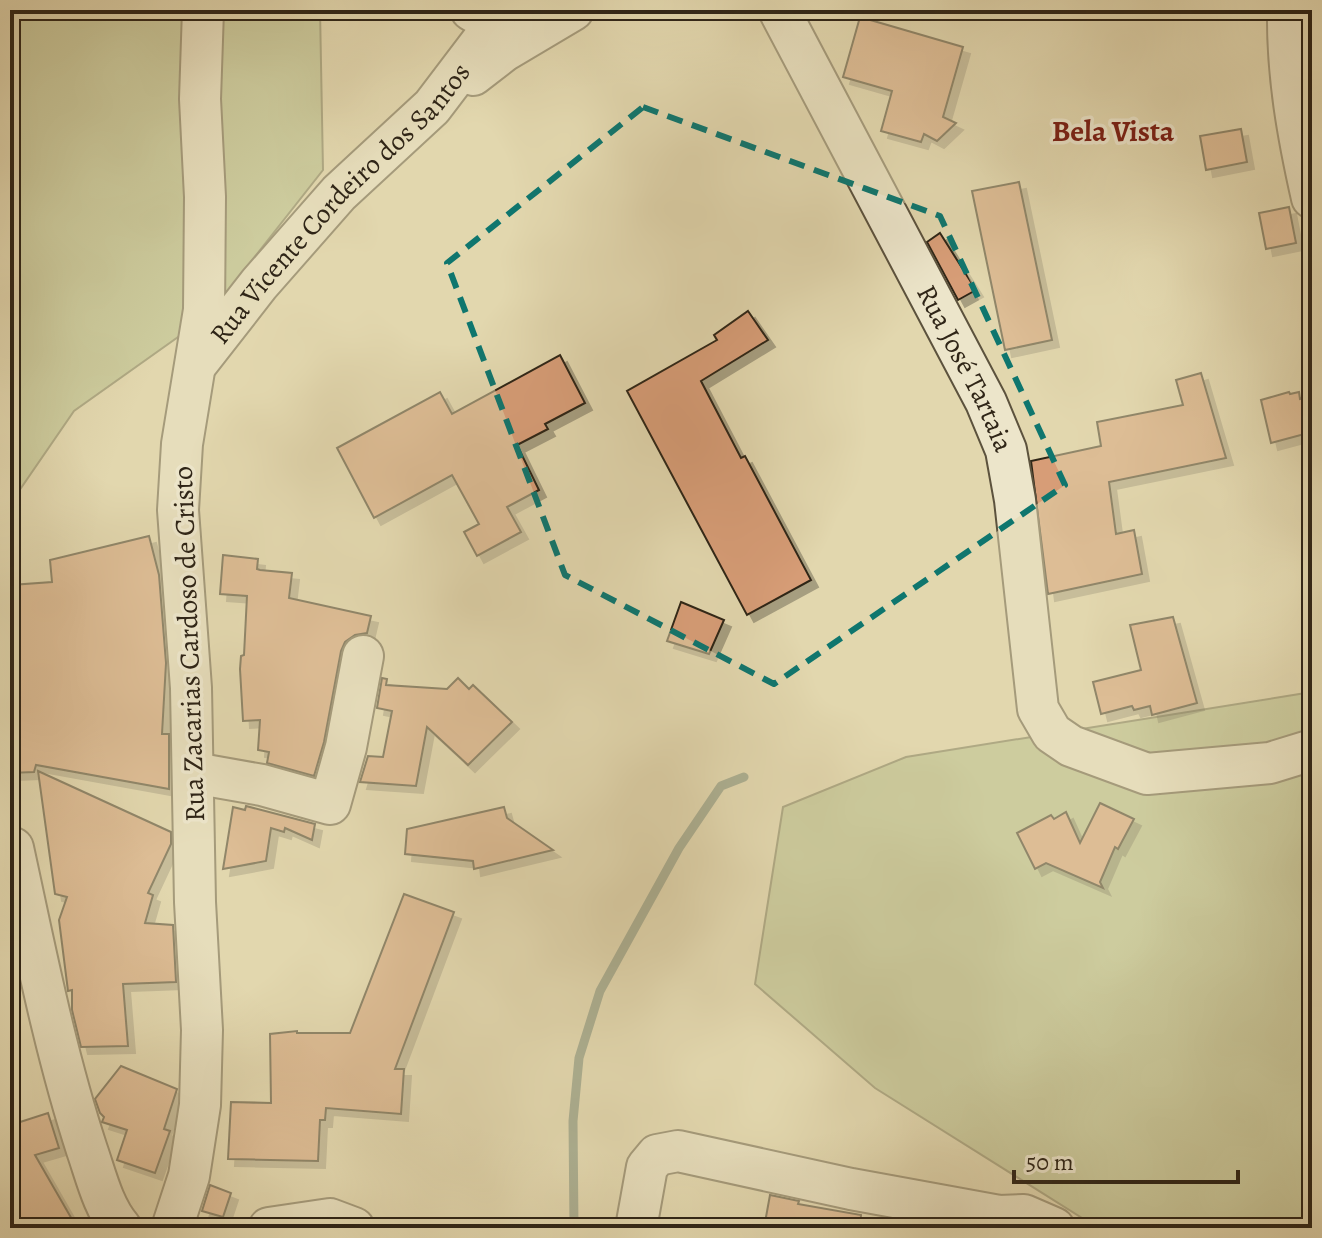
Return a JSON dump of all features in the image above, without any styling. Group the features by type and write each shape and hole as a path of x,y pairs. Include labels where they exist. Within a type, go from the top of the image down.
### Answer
{"street":[{"name":"Rua Zacarias Cardoso de Cristo","path":"172,1228 189,1176 200,1105 202,1030 195,902 191,688 178,510 182,444 204,310 205,197 200,99 203,10"},
{"name":"Rua Vicente Cordeiro dos Santos","path":"196,364 259,284 339,193 432,107 495,24 471,10"},
{"path":"432,107 504,51 573,10"},
{"name":"Rua José Tartaia","path":"779,10 975,379 1006,450 1015,500 1038,709 1052,733 1071,746 1147,774 1270,763 1312,750"},
{"path":"1288,10 1287,47 1295,122 1312,198"},
{"path":"194,773 262,785 330,804 346,747 363,656"},
{"path":"13,848 46,999 76,1116 98,1183 113,1219 121,1228"},
{"path":"636,1228 647,1167 657,1155 678,1151 996,1222 1024,1215 1054,1228"},
{"path":"269,1228 330,1219 354,1228"}],"highlighted area":[{"path":"643,107 940,216 1065,485 774,684 565,575 447,263"}],"green space":[{"path":"10,10 320,10 323,170 209,315 74,411 10,504"},
{"path":"1312,692 1312,1228 1098,1228 875,1088 755,984 783,807 906,757"}],"building":[{"path":"860,17 963,47 943,117 956,123 937,141 924,134 921,142 881,131 892,91 843,77"},
{"path":"1241,129 1247,162 1206,170 1200,136"},
{"path":"1019,182 1052,340 1005,350 972,191"},
{"path":"1289,207 1296,243 1266,249 1259,213"},
{"path":"940,233 976,290 958,300 927,242"},
{"path":"748,311 768,340 701,381 811,580 747,615 627,391 717,340 714,335"},
{"path":"560,355 585,403 545,424 548,429 517,445 539,490 507,507 521,532 477,556 464,532 479,524 452,475 374,518 337,448 440,392 452,414"},
{"path":"1201,373 1226,458 1109,482 1116,534 1134,530 1142,574 1048,594 1031,461 1101,446 1097,422 1183,405 1176,380"},
{"path":"1299,392 1300,399 1305,398 1312,432 1271,443 1261,400"},
{"path":"149,536 159,575 166,663 162,734 169,734 169,789 36,765 34,772 10,773 11,585 52,582 50,560"},
{"path":"223,555 258,559 257,569 260,570 292,573 289,598 371,616 367,633 355,635 345,642 341,651 324,742 314,776 267,763 269,752 258,750 260,720 243,721 240,669 241,656 244,655 247,596 220,594"},
{"path":"681,602 724,620 709,654 667,641"},
{"path":"1173,617 1197,703 1152,715 1150,706 1134,710 1132,706 1101,714 1093,682 1141,670 1130,625"},
{"path":"382,678 387,679 386,685 447,689 458,678 469,689 473,685 512,722 468,765 427,727 416,786 360,782 368,756 383,757 392,711 377,708"},
{"path":"38,771 171,832 171,844 148,893 153,895 145,923 173,925 176,982 123,984 128,1046 81,1047 72,1010 72,990 68,991 59,920 67,897 55,894"},
{"path":"1100,803 1134,819 1118,849 1115,847 1100,882 1103,888 1046,863 1035,869 1017,833 1051,815 1054,819 1066,812 1080,843"},
{"path":"246,806 315,824 312,840 285,828 284,832 271,828 266,861 223,869 233,807 245,810"},
{"path":"504,807 507,818 553,850 474,869 473,861 405,854 407,829"},
{"path":"404,894 454,912 395,1069 404,1069 401,1114 326,1108 325,1120 320,1120 318,1161 228,1159 231,1102 271,1103 270,1034 297,1031 350,1033"},
{"path":"121,1066 177,1089 164,1129 170,1131 155,1173 117,1160 127,1130 102,1122 104,1117 95,1099"},
{"path":"10,1110 17,1123 48,1113 59,1148 35,1155 77,1228 24,1228 10,1202"},
{"path":"210,1185 231,1193 223,1217 202,1211"},
{"path":"770,1195 799,1201 798,1204 861,1215 860,1228 764,1228"}],"waterway":[{"path":"574,1228 573,1121 579,1058 600,991 679,848 721,786 744,777"}],"district":[{"name":"Bela Vista","path":"1113,131"}]}
